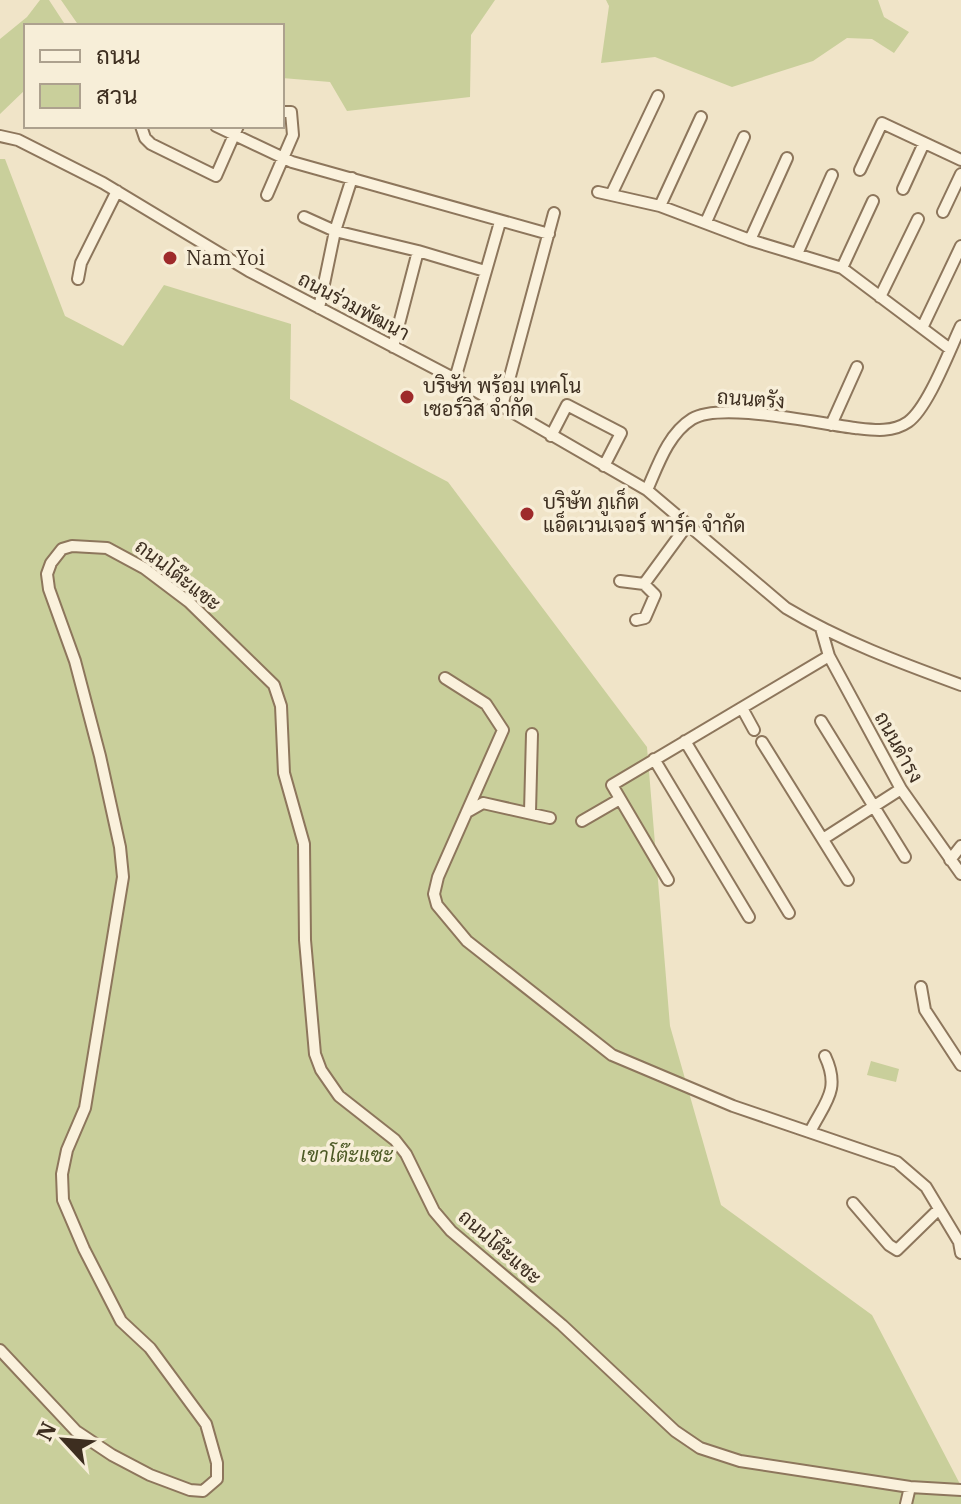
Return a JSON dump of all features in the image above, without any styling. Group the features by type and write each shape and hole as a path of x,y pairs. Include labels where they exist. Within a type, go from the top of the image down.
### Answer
{"street":[{"path":"611,195 658,96"},
{"path":"267,195 293,135 293,116 291,112 284,112"},
{"path":"660,206 701,117"},
{"path":"860,170 882,123 961,160"},
{"path":"142,128 151,144 216,176 237,130 285,158 549,234"},
{"name":"ถนนร่วมพัฒนา","path":"0,136 18,140 117,191 249,271 455,379 647,490"},
{"path":"706,222 744,137"},
{"path":"903,189 924,143"},
{"path":"750,240 787,158"},
{"path":"943,212 961,174"},
{"path":"797,254 832,175"},
{"path":"319,308 335,231 352,178"},
{"path":"78,279 81,263 117,191"},
{"path":"598,192 660,206 750,240 842,268 950,349"},
{"path":"842,268 873,201"},
{"path":"502,406 554,213"},
{"path":"304,217 335,231 485,271"},
{"path":"880,297 918,219"},
{"path":"455,379 500,222"},
{"path":"922,328 961,246"},
{"path":"393,347 418,251"},
{"name":"ถนนตรัง","path":"647,490 664,452 677,433 703,413 747,413 883,430 908,422 924,403 961,326"},
{"path":"831,425 857,367"},
{"path":"551,436 567,405 621,433 604,466"},
{"path":"647,490 786,608 876,654 961,685"},
{"path":"644,584 688,524"},
{"name":"ถนนโต๊ะแซะ","path":"0,1350 76,1431 112,1455 150,1475 190,1490 203,1491 217,1479 217,1463 206,1424 150,1348 121,1321 63,1200 62,1174 67,1150 85,1108 123,877 120,847 100,756 75,661 49,589 47,574 62,549 72,546 107,548 144,568 189,602 274,685 281,706 284,773 304,844 305,940 315,1054 321,1070 339,1096 395,1140 406,1154 434,1211 451,1231 562,1325 675,1431 700,1448 740,1461 910,1487 961,1490"},
{"path":"620,581 644,584 655,595 645,618 636,620"},
{"name":"ถนนดำรง","path":"821,628 829,656 901,789 961,874"},
{"path":"668,880 612,785 829,656"},
{"path":"445,678 486,704 503,730 438,877 434,894 437,905 467,941 612,1055 733,1106 897,1162 926,1187 959,1242 961,1253"},
{"path":"742,708 754,730"},
{"path":"821,721 905,857"},
{"path":"530,812 532,734"},
{"path":"685,741 789,913"},
{"path":"762,742 848,880"},
{"path":"654,759 749,917"},
{"path":"823,839 901,789"},
{"path":"582,821 620,799"},
{"path":"469,811 483,803 550,818"},
{"path":"950,860 961,846"},
{"path":"921,987 925,1010 961,1065"},
{"path":"810,1132 832,1087 833,1073 825,1056"},
{"path":"853,1203 889,1245 897,1250 939,1209"},
{"path":"906,1504 910,1487"}],"green space":[{"path":"40,0 49,0 65,24 24,24 24,91 0,114 0,39 27,17"},
{"path":"61,0 495,0 471,35 470,97 347,111 330,82 284,78 284,24 78,24"},
{"path":"606,0 878,0 884,17 909,32 894,53 872,39 847,38 813,61 732,87 655,57 601,63 609,6"},
{"name":"เขาโต๊ะแซะ","path":"0,159 5,159 65,316 123,346 164,285 291,324 290,399 448,482 647,747 670,1026 721,1205 872,1315 961,1486 961,1504 0,1504"},
{"path":"871,1061 899,1069 896,1082 867,1075"}],"place":[{"name":"Nam Yoi","path":"170,258"},
{"name":"บริษัท พร้อม เทคโน เซอร์วิส จำกัด","path":"407,397"},
{"name":"บริษัท ภูเก็ต แอ็ดเวนเจอร์ พาร์ค จำกัด","path":"527,514"}]}
